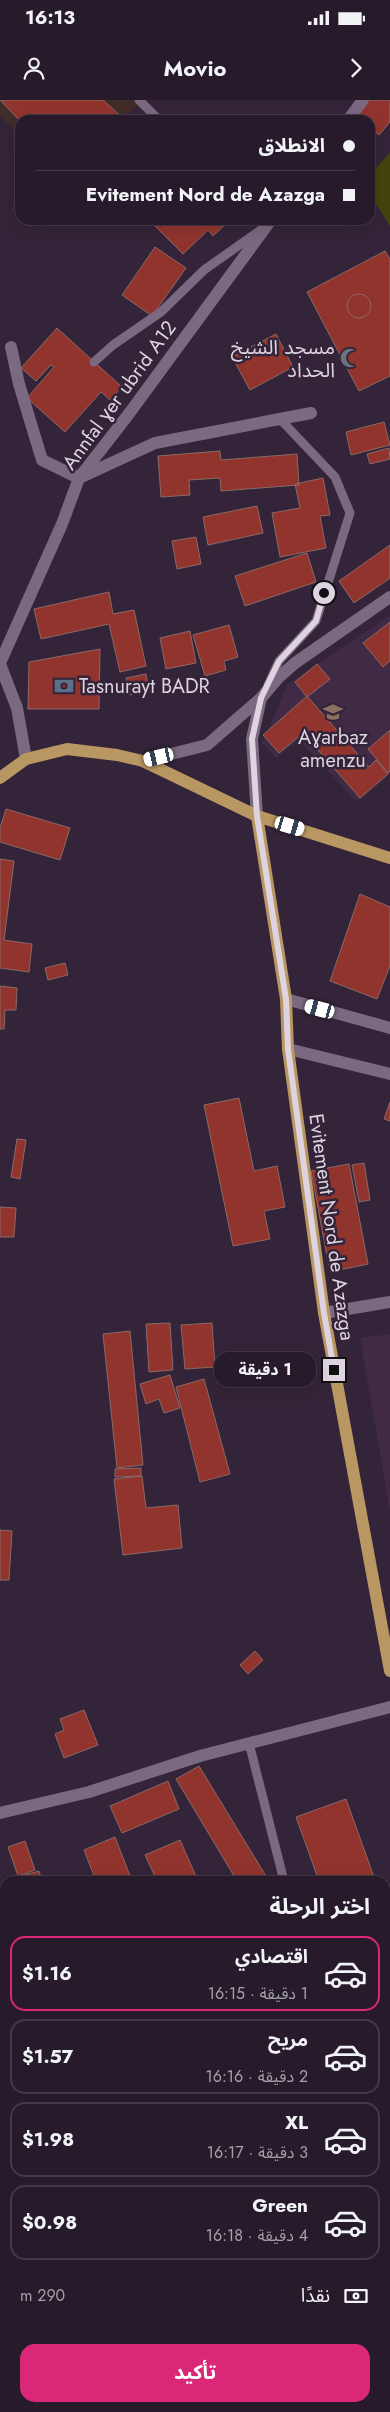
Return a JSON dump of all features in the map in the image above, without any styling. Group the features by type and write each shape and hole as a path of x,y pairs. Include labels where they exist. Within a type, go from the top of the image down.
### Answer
{"main road":[{"path":"0,778 26,759 67,749 117,754 143,760 257,816 390,858"},
{"name":"Evitement Nord de Azazga","path":"257,816 286,999 288,1049 324,1313 390,1672"}],"street":[{"path":"352,115 363,100"},
{"name":"Annfal ɣer ubrid A12","path":"0,664 62,524 79,478 128,415 263,225"},
{"path":"11,346 19,384 42,460 79,478 155,443 311,414"},
{"path":"143,760 207,746 261,698 278,678 295,663 390,597"},
{"path":"0,664 17,708 26,759"},
{"path":"257,816 252,739 261,698"},
{"path":"286,999 390,1028"},
{"path":"288,1049 390,1074"},
{"path":"324,1313 390,1302"},
{"path":"0,1813 89,1792 200,1756 390,1707"}],"lane":[{"path":"139,100 154,115"},
{"path":"94,362 113,345 161,312 204,270 261,225"},
{"path":"261,698 279,661 316,621 350,513 335,477 280,419"},
{"path":"248,1743 283,1876"}],"shaded area":[{"path":"0,100 142,100 128,115 15,115 15,132 0,115"},
{"path":"390,152 390,226 375,202 375,169"},
{"name":"Aɣarbaz amenzu","path":"390,615 390,774 357,802 299,740 276,758 262,743 288,684"},
{"path":"390,1334 390,1511 360,1338"}],"building":[{"path":"0,100 103,100 120,115 15,115"},
{"path":"369,100 390,100 390,122 379,135 375,131 375,115 356,114"},
{"path":"154,225 225,225 213,236 208,230 183,254"},
{"path":"155,247 186,268 152,316 122,295"},
{"path":"385,251 390,259 390,376 359,391 307,292"},
{"path":"359,294 364,295 370,301 370,311 364,317 359,318 354,317 348,311 347,306 348,301 354,295"},
{"path":"57,328 122,387 110,400 101,392 65,432 27,398 54,367 51,365 36,381 21,368"},
{"path":"276,334 293,367 250,390 232,357"},
{"path":"384,422 390,445 351,455 346,432"},
{"path":"389,448 390,459 370,464 367,454"},
{"path":"220,451 221,460 297,454 299,485 221,491 220,478 189,480 190,495 161,497 158,456"},
{"path":"323,478 330,515 320,516 326,548 280,557 272,513 300,508 295,484"},
{"path":"257,506 263,533 208,545 203,517"},
{"path":"196,537 201,564 177,569 172,541"},
{"path":"390,545 390,578 354,603 339,581"},
{"path":"307,553 316,582 245,606 235,576"},
{"path":"109,592 113,614 134,610 146,666 120,672 109,624 41,639 34,609"},
{"path":"390,622 390,661 383,667 363,643"},
{"path":"229,625 238,657 224,661 226,670 205,676 193,635"},
{"path":"190,631 196,663 166,669 160,638"},
{"name":"Tasnurayt BADR","path":"100,649 99,709 28,709 29,662"},
{"path":"317,664 330,679 307,697 295,682"},
{"path":"146,674 149,692 129,695 126,678"},
{"path":"307,696 369,767 376,760 388,774 360,798 303,733 279,753 263,735"},
{"path":"390,730 390,771 388,773 368,749"},
{"path":"6,809 70,828 60,860 0,842 0,828"},
{"path":"0,859 14,861 4,940 32,944 29,972 0,968"},
{"path":"360,894 390,907 390,966 377,999 330,981"},
{"path":"65,963 68,975 48,980 45,968"},
{"path":"0,986 17,988 16,1010 5,1010 4,1029 0,1029"},
{"path":"239,1098 254,1171 277,1166 285,1207 264,1211 270,1239 233,1246 204,1105"},
{"path":"390,1102 390,1121 384,1119"},
{"path":"17,1139 26,1140 20,1179 11,1177"},
{"path":"364,1163 370,1200 359,1202 352,1165"},
{"path":"349,1164 368,1264 330,1272 311,1171"},
{"path":"0,1207 16,1208 14,1237 0,1237"},
{"path":"170,1323 173,1370 149,1372 146,1324"},
{"path":"212,1323 215,1367 185,1369 181,1325"},
{"path":"130,1331 143,1465 117,1468 103,1334"},
{"path":"170,1375 180,1408 164,1413 159,1399 146,1404 140,1384"},
{"path":"204,1379 230,1474 200,1482 176,1387"},
{"path":"141,1468 141,1476 115,1477 115,1469"},
{"path":"142,1476 146,1508 178,1505 182,1548 123,1555 114,1479"},
{"path":"0,1530 12,1531 9,1580 0,1580"},
{"path":"255,1651 263,1660 248,1674 240,1665"},
{"path":"84,1710 98,1745 64,1758 55,1734 64,1730 60,1719"},
{"path":"199,1766 266,1876 234,1876 176,1779"},
{"path":"168,1781 179,1809 122,1833 110,1806"},
{"path":"346,1799 374,1876 317,1876 296,1817"},
{"path":"115,1837 130,1876 94,1876 84,1850"},
{"path":"180,1840 196,1876 155,1876 145,1855"},
{"path":"25,1841 35,1870 18,1876 8,1847"},
{"path":"39,1871 40,1876 21,1876"}],"place":[{"name":"مسجد الشيخ الحداد","path":"350,358"},
{"name":"Tasnurayt BADR","path":"64,686"},
{"name":"Aɣarbaz amenzu","path":"333,712"}],"route":[{"path":"324,593 316,621 279,661 261,698 252,739 257,816 286,999 288,1049 324,1313 334,1370"}]}
